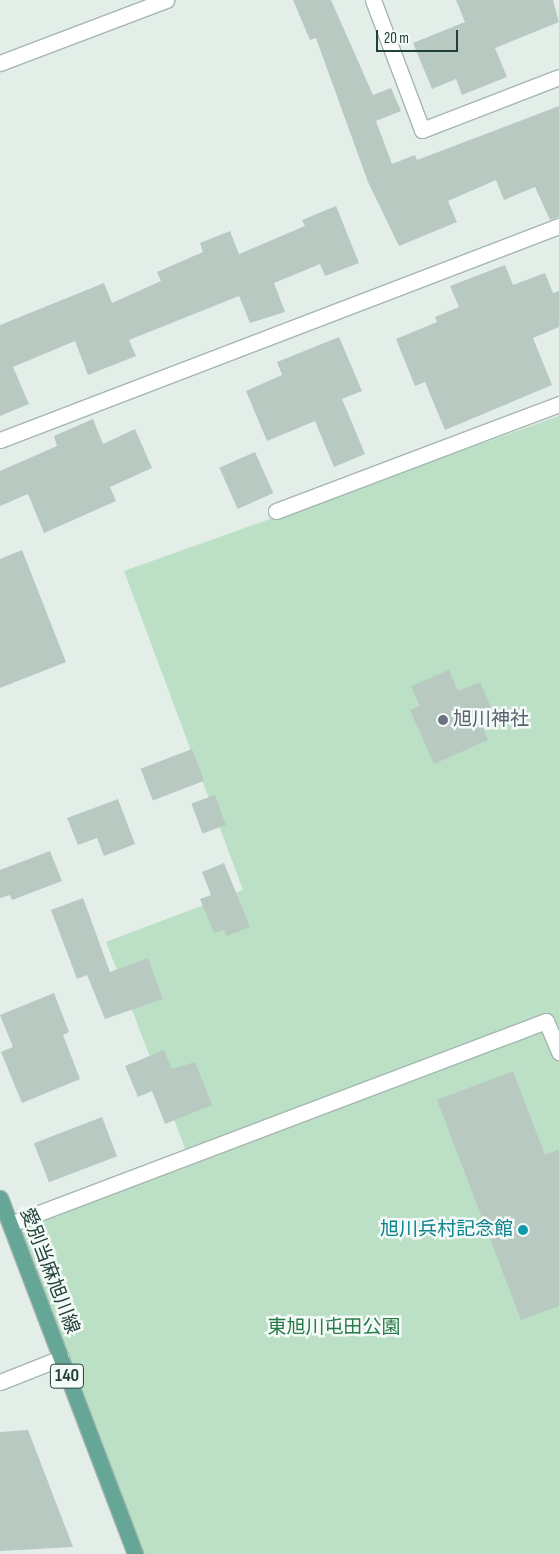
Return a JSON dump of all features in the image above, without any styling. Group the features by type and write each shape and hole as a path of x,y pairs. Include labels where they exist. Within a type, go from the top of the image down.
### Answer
{"main road":[{"name":"愛別当麻旭川線","path":"0,1198 135,1554"}],"street":[{"path":"0,63 166,0"},
{"path":"373,0 422,130 559,77"},
{"path":"0,440 559,226"},
{"path":"276,511 559,404"},
{"path":"10,1224 546,1021 559,1052"},
{"path":"0,1382 60,1358"}],"green space":[{"name":"東旭川屯田公園","path":"559,416 559,1554 135,1554 10,1224 188,1156 106,942 243,890 124,571"}],"building":[{"path":"293,0 331,0 373,95 391,88 401,111 376,121 392,164 415,155 417,160 559,106 559,217 550,220 535,187 504,200 496,180 448,201 457,222 399,246 368,182 316,38 310,40"},
{"path":"456,0 553,0 559,22 495,48 507,77 462,95 456,79 432,89 413,43 465,22"},
{"path":"336,206 359,263 325,276 320,264 274,283 285,312 250,323 239,296 129,340 136,356 88,375 75,341 13,367 29,404 0,416 0,325 104,283 112,303 161,281 157,272 203,252 200,243 230,231 239,254 305,226 302,220"},
{"path":"505,265 513,285 545,273 553,293 559,291 559,327 533,338 552,385 445,430 425,382 415,386 396,339 437,322 435,317 459,307 450,286"},
{"path":"339,337 362,391 342,399 365,454 334,467 315,421 267,441 246,391 282,375 277,362"},
{"path":"93,419 103,444 135,429 152,468 110,487 116,501 44,533 28,494 0,506 0,471 57,446 54,436"},
{"path":"255,452 273,493 238,509 219,468"},
{"path":"22,550 66,662 0,688 0,559"},
{"name":"旭川神社","path":"449,670 458,691 480,682 495,717 481,723 488,740 434,764 410,710 420,706 411,686"},
{"path":"192,749 204,781 153,800 141,769"},
{"path":"215,795 226,825 202,834 192,804"},
{"path":"118,799 135,844 104,856 97,838 78,845 67,818"},
{"path":"50,851 62,881 12,900 10,895 0,898 0,870"},
{"path":"224,863 250,927 227,936 224,930 214,933 200,899 211,895 202,872"},
{"path":"83,898 110,972 148,958 163,999 105,1019 87,975 77,979 51,910"},
{"path":"54,993 69,1032 63,1035 80,1079 22,1103 1,1052 13,1047 0,1015"},
{"path":"164,1050 172,1069 195,1062 212,1105 165,1124 152,1091 138,1097 125,1066"},
{"name":"旭川兵村記念館","path":"513,1071 545,1155 559,1149 559,1306 521,1320 437,1100"},
{"path":"102,1117 117,1156 49,1182 34,1143"},
{"path":"28,1430 73,1547 0,1551 0,1432"}],"place":[{"name":"旭川神社","path":"443,720"},
{"name":"旭川兵村記念館","path":"523,1230"}]}
